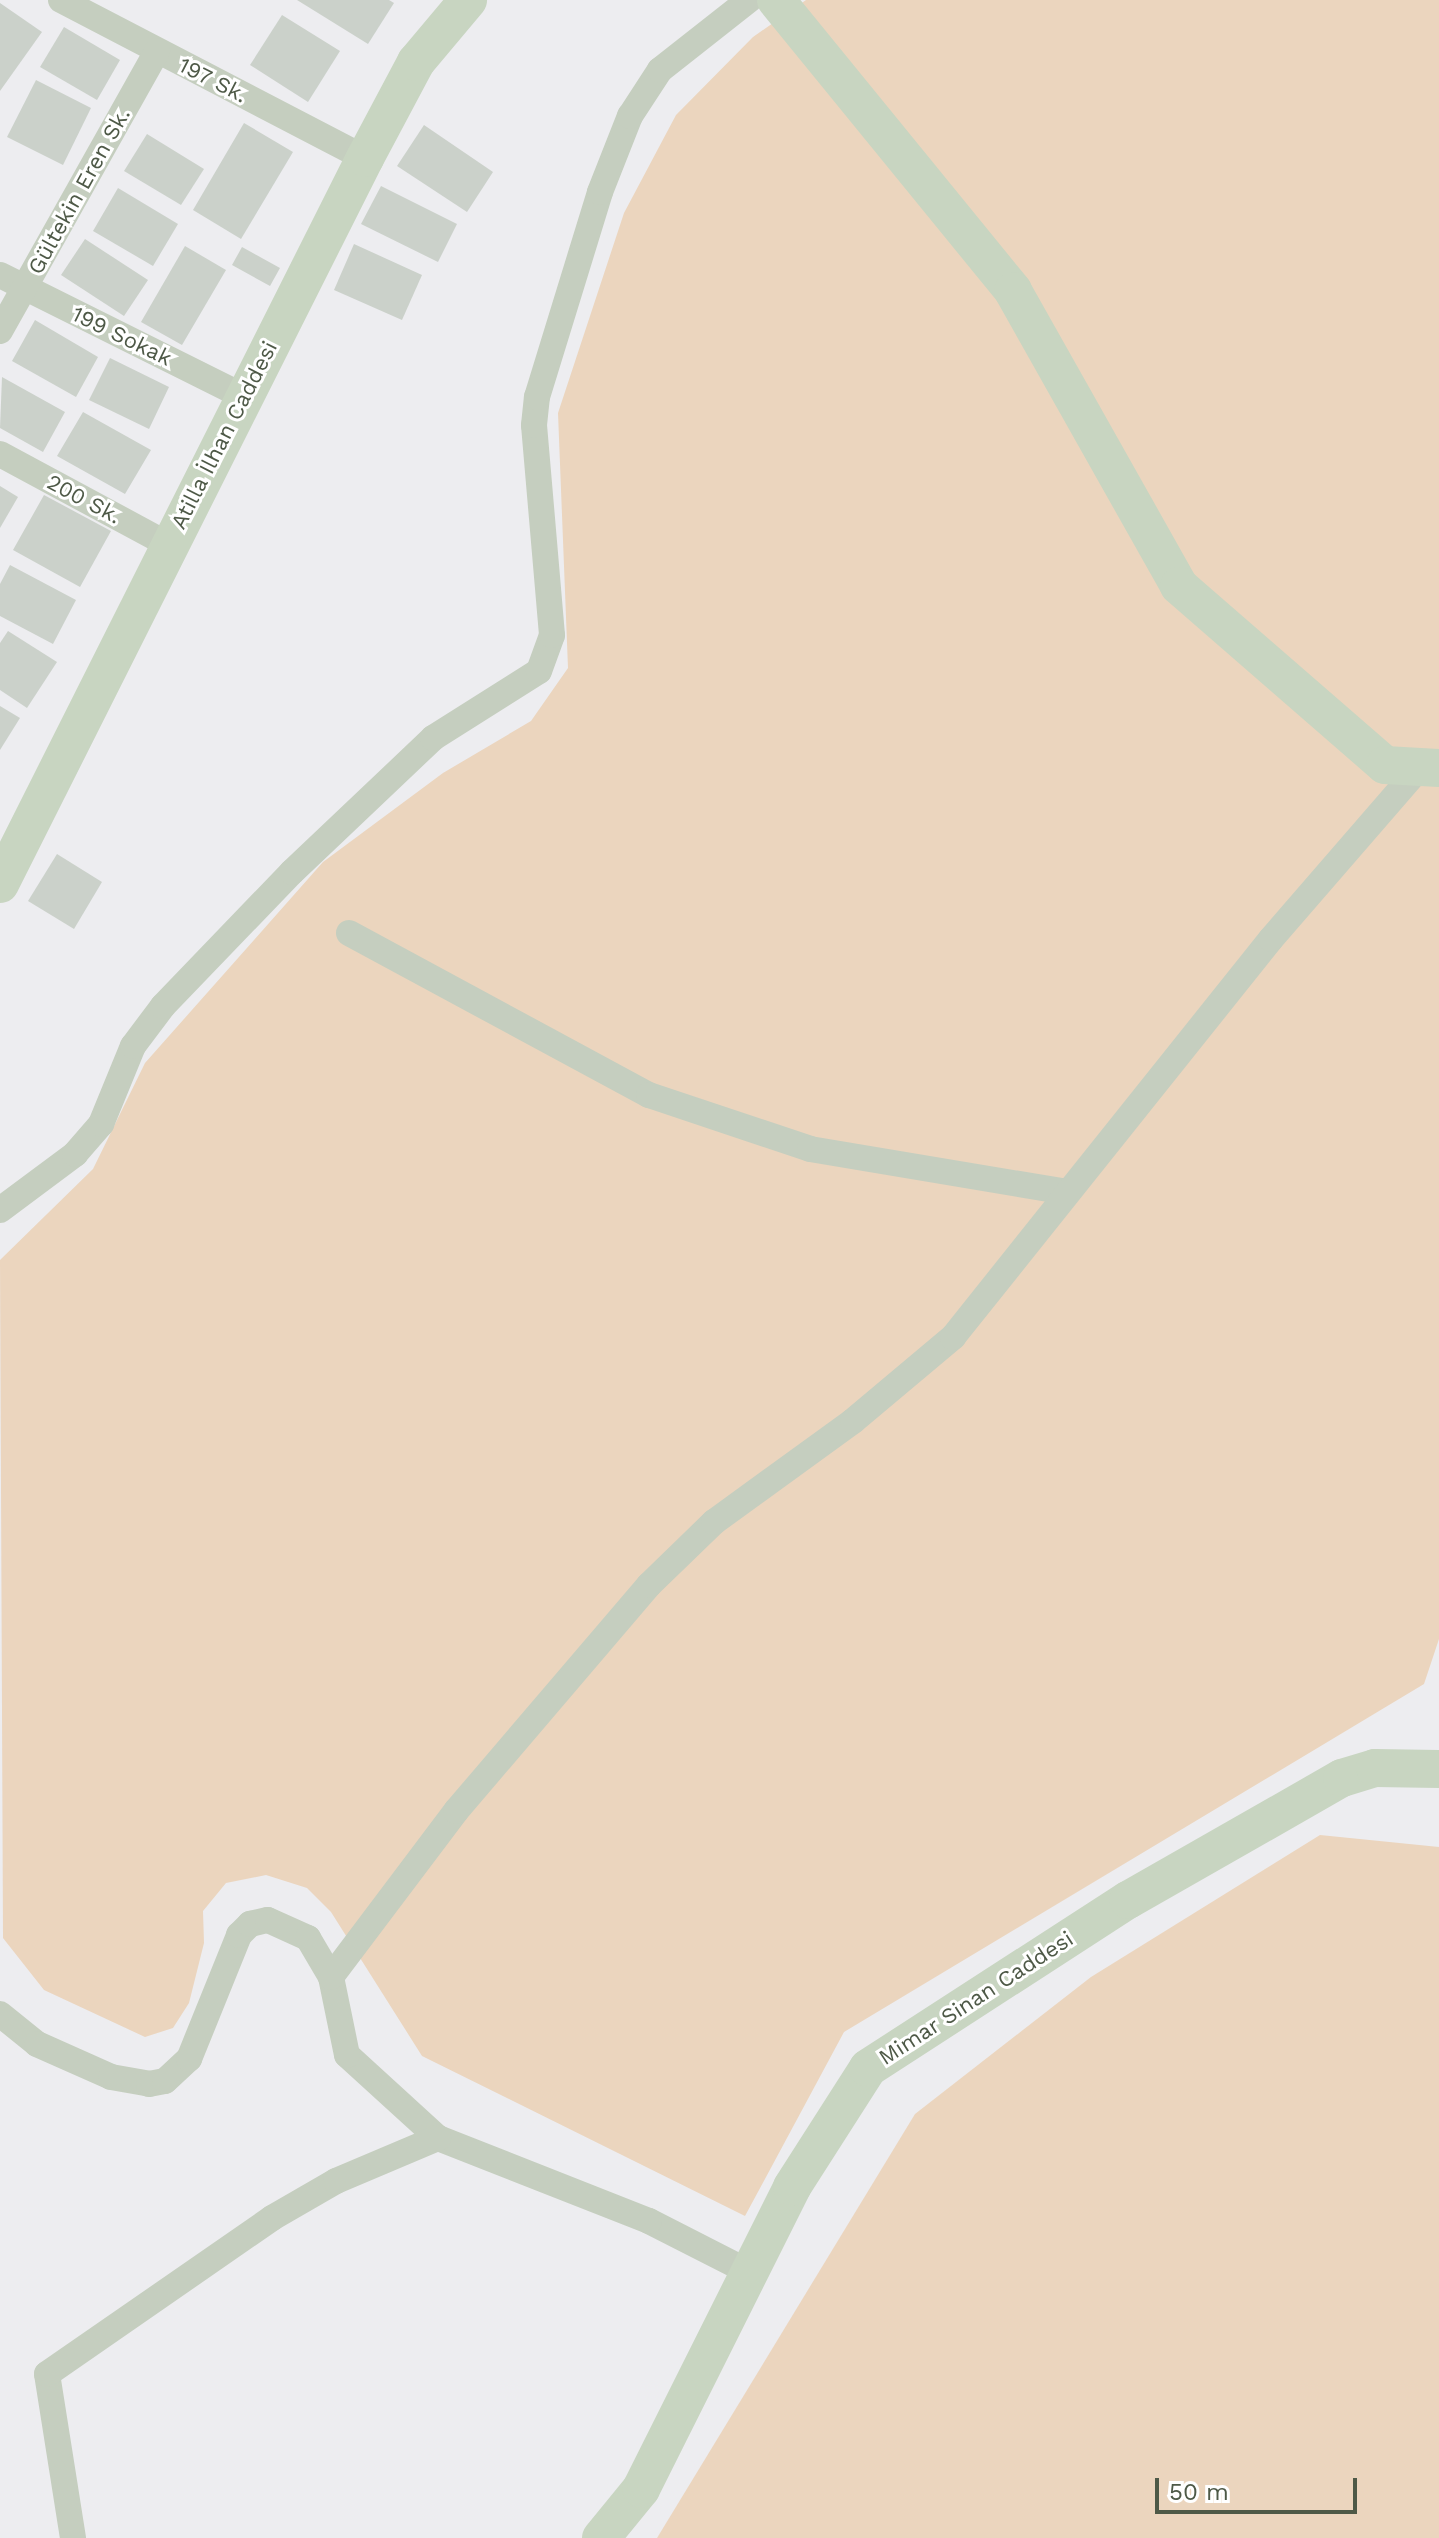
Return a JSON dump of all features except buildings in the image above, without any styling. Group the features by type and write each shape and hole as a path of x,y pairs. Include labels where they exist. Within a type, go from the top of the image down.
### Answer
{"street":[{"name":"197 Sk.","path":"61,0 365,158"},
{"name":"Atilla İlhan Caddesi","path":"0,884 167,544 365,158 416,62 468,0"},
{"path":"0,1210 75,1154 101,1124 133,1046 156,1016 292,872 433,738 539,671 552,635 535,439 537,397 600,192 630,116 660,70 749,0"},
{"path":"776,0 1013,291 1179,586 1385,765 1429,768"},
{"name":"Gültekin Eren Sk.","path":"0,331 157,51"},
{"name":"199 Sokak","path":"0,275 245,397"},
{"name":"200 Sk.","path":"0,454 167,544"},
{"path":"331,1977 456,1811 649,1585 714,1522 853,1421 953,1337 1066,1192 1429,768"},
{"path":"349,933 649,1095 810,1149 1066,1192"},
{"name":"Mimar Sinan Caddesi","path":"601,2538 641,2489 792,2187 868,2068 1128,1900 1342,1778 1375,1768 1439,1769"},
{"path":"0,2014 37,2044 111,2077 149,2084 165,2081 189,2059 235,1943 250,1924 268,1920 308,1938 331,1977 347,2055 438,2138 649,2221 749,2272"},
{"path":"73,2538 47,2374 272,2218 336,2181 438,2138"}],"shaded area":[{"path":"806,0 1439,0 1439,1639 1424,1684 844,2032 745,2216 422,2056 331,1912 307,1888 266,1875 226,1883 203,1911 204,1943 189,2003 173,2028 145,2037 44,1990 3,1938 0,1260 93,1169 145,1063 323,862 443,773 531,721 568,668 558,413 624,213 676,115 753,37"},
{"path":"1320,1835 1439,1847 1439,2538 657,2538 915,2114 1091,1977"}]}
